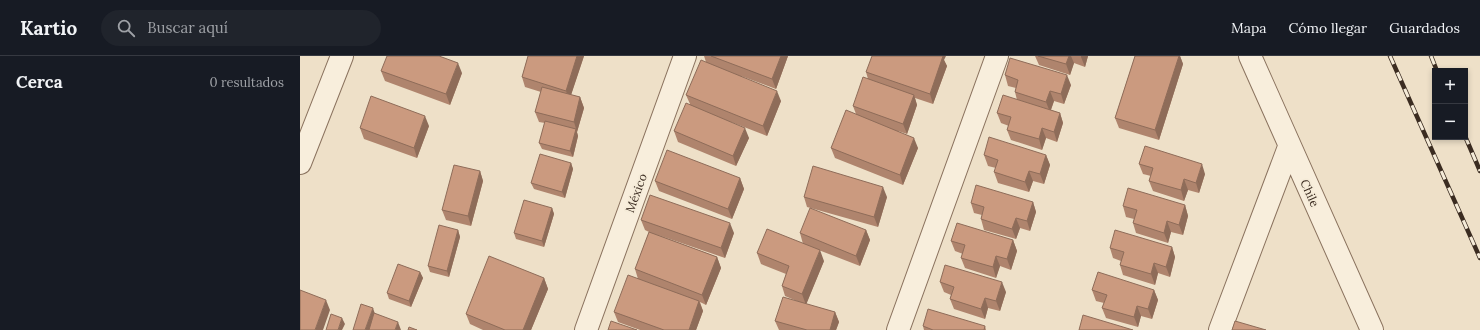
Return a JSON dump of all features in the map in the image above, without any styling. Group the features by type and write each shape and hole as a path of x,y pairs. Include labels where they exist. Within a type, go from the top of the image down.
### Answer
{"street":[{"path":"300,163 342,56"},
{"name":"México","path":"586,330 685,56"},
{"path":"898,330 997,56"},
{"name":"Chile","path":"1250,56 1289,147 1372,330"},
{"path":"1220,330 1289,147"}],"building":[{"path":"387,56 439,56 458,63 446,94 381,71"},
{"path":"528,56 577,56 566,91 522,77"},
{"path":"711,56 781,56 772,79"},
{"path":"872,56 943,56 930,94 866,72"},
{"path":"1038,56 1069,56 1066,64"},
{"path":"1135,56 1179,56 1155,130 1115,118"},
{"path":"1010,58 1067,75 1061,94 1050,91 1046,102 1015,92 1018,80 1005,75"},
{"path":"701,60 777,91 763,126 686,95"},
{"path":"863,77 914,95 903,124 853,106"},
{"path":"542,87 580,97 574,122 535,112"},
{"path":"1003,95 1060,113 1054,132 1042,128 1039,139 1007,130 1011,117 997,113"},
{"path":"371,96 425,116 414,148 360,128"},
{"path":"686,103 745,128 733,156 674,131"},
{"path":"846,110 914,138 900,175 831,148"},
{"path":"545,121 576,129 570,151 539,143"},
{"path":"989,137 1046,155 1040,174 1029,171 1025,182 994,172 998,160 984,155"},
{"path":"1145,146 1202,164 1196,183 1184,179 1181,190 1149,181 1153,168 1139,164"},
{"path":"667,150 740,178 728,209 655,181"},
{"path":"540,154 571,163 562,192 531,183"},
{"path":"454,165 480,171 468,216 442,210"},
{"path":"813,166 883,187 874,217 804,197"},
{"path":"976,185 1033,202 1027,221 1016,218 1012,229 981,219 984,207 971,203"},
{"path":"1128,188 1185,205 1179,225 1167,221 1164,233 1133,223 1137,210 1123,206"},
{"path":"650,195 730,223 721,248 641,220"},
{"path":"524,200 552,208 542,241 514,233"},
{"path":"810,208 866,230 856,256 800,233"},
{"path":"957,223 1013,240 1007,259 996,256 993,267 961,258 965,245 951,241"},
{"path":"439,225 458,230 447,271 428,266"},
{"path":"767,229 820,250 802,294 782,286 789,266 757,253"},
{"path":"1115,230 1172,247 1166,267 1154,263 1151,274 1120,265 1124,252 1110,248"},
{"path":"649,232 717,257 702,295 635,269"},
{"path":"489,256 544,278 523,330 505,330 466,314"},
{"path":"398,264 420,272 409,301 387,293"},
{"path":"945,265 1002,282 996,301 985,298 981,309 950,299 954,287 940,282"},
{"path":"1098,272 1154,290 1148,309 1137,306 1134,317 1102,308 1107,295 1092,290"},
{"path":"628,275 699,301 689,330 664,330 614,312"},
{"path":"300,290 326,300 315,330 300,330"},
{"path":"783,297 835,312 830,330 807,330 775,321"},
{"path":"361,304 373,308 365,330 353,330"},
{"path":"928,309 985,326 984,330 933,330 923,326"},
{"path":"374,313 398,322 395,330 369,330"},
{"path":"331,314 342,318 338,330 326,330"},
{"path":"1083,315 1133,330 1079,330"},
{"path":"611,321 637,330 608,330"},
{"path":"1235,321 1266,330 1232,330"},
{"path":"409,327 417,330 408,330"}],"railway":[{"path":"1390,56 1480,258"},
{"path":"1431,56 1436,68"},
{"path":"1467,140 1480,171"}]}
